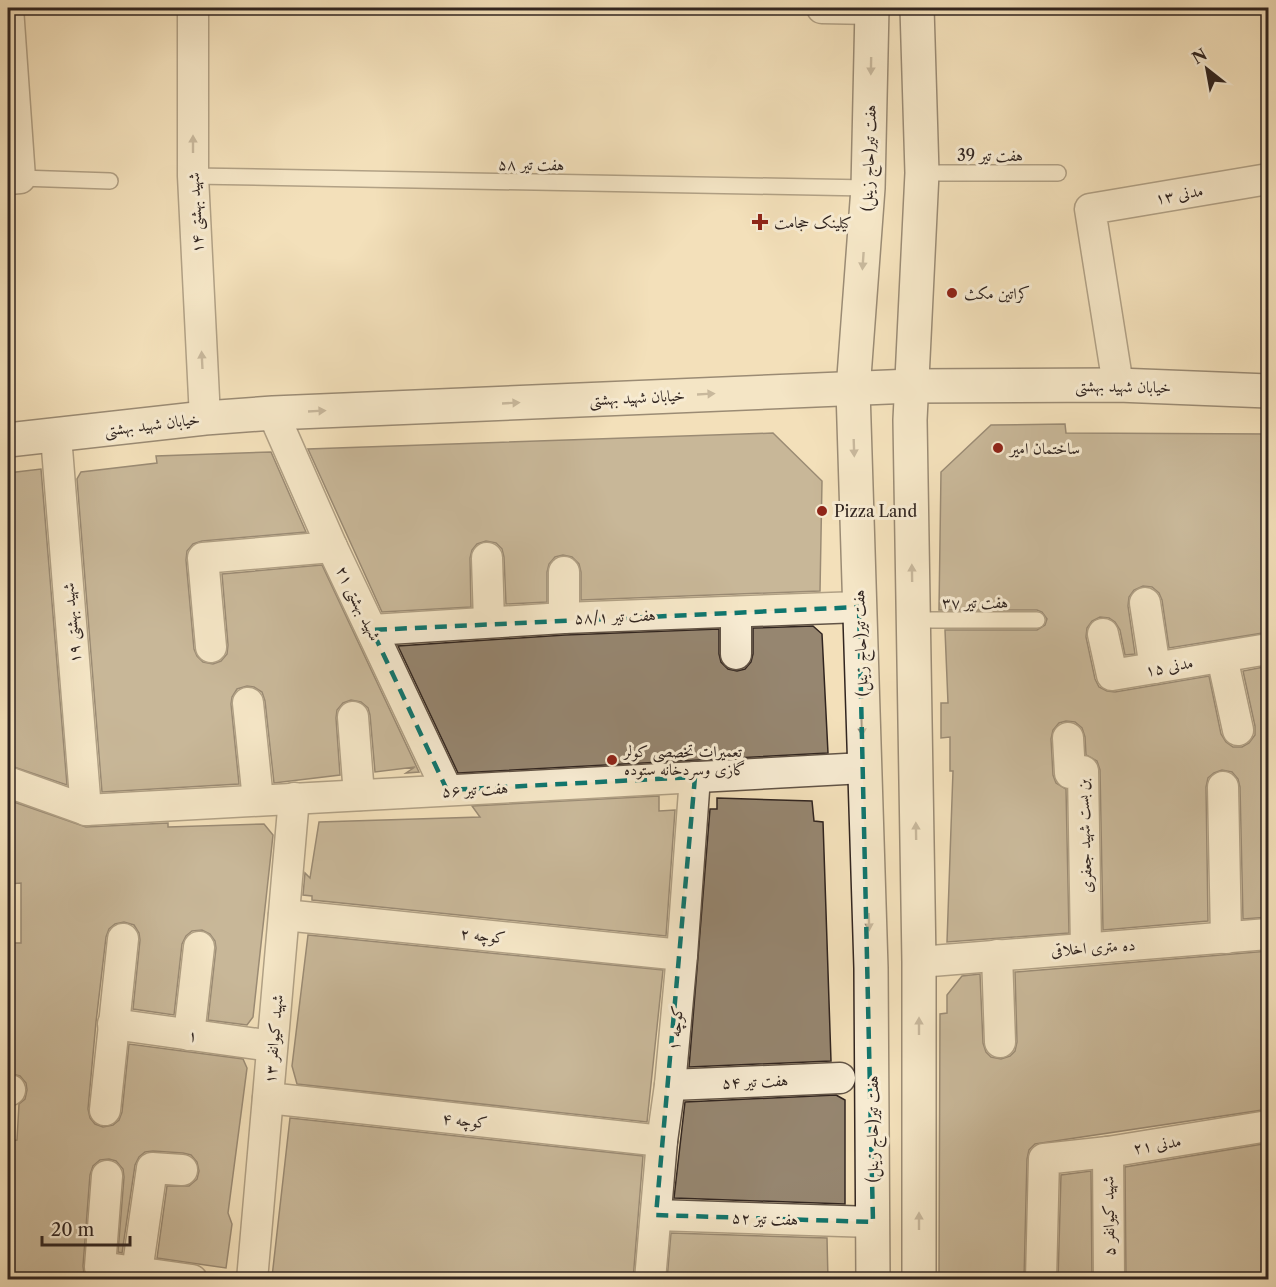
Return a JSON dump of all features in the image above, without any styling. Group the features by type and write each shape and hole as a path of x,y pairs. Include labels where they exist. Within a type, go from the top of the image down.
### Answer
{"main road":[{"name":"هفت تیر(حاج زینل)","path":"872,8 868,188 853,390 871,968 873,1280"},
{"path":"917,8 921,173 910,420 919,962 919,1280"},
{"name":"خیابان شهید بهشتی","path":"8,440 205,418 273,413 776,391 853,390 912,386 1118,385 1269,391"}],"street":[{"path":"8,8 14,178"},
{"name":"شهید بهشتی ۱۴","path":"193,8 193,176 205,418"},
{"path":"822,8 872,8"},
{"name":"مدنی ۱۳","path":"1118,385 1090,209 1269,179"},
{"name":"شهید بهشتی ۲۱","path":"273,413 332,548 447,790"},
{"name":"شهید بهشتی ۱۹","path":"56,436 86,810"},
{"path":"211,648 203,558 332,548"},
{"path":"487,558 489,622"},
{"path":"564,572 564,618"},
{"path":"1144,603 1155,668"},
{"name":"هفت تیر ۵۸/۱","path":"372,630 564,618 859,608"},
{"path":"736,612 736,654"},
{"name":"مدنی ۱۵","path":"1103,634 1112,675 1269,649"},
{"path":"1222,657 1238,730"},
{"path":"248,703 258,800"},
{"path":"353,717 359,795"},
{"name":"بن بست شهید جعفری","path":"1068,738 1070,772 1083,771 1086,947"},
{"name":"هفت تیر ۵۶","path":"86,810 864,768"},
{"name":"کوچه ۱","path":"650,1280 682,955 696,777"},
{"path":"8,782 86,810"},
{"path":"1223,787 1226,938"},
{"name":"شهید کیوانفر ۱۳","path":"252,1280 294,798"},
{"name":"کوچه ۲","path":"284,915 682,955"},
{"name":"ده متری اخلاقی","path":"919,962 1269,934"},
{"path":"105,1110 123,939"},
{"path":"189,1035 199,947"},
{"path":"997,955 1000,1042"},
{"name":"۱","path":"113,1024 272,1046"},
{"name":"هفت تیر ۵۴","path":"670,1084 840,1078"},
{"name":"کوچه ۴","path":"268,1098 662,1141"},
{"name":"مدنی ۲۱","path":"1041,1280 1044,1159 1108,1152 1269,1126"},
{"name":"شهید کیوانفر ۵","path":"1108,1152 1109,1280"},
{"path":"129,1274 152,1168 182,1170"},
{"path":"107,1176 100,1268 129,1274 192,1280"},
{"name":"هفت تیر ۵۲","path":"656,1215 873,1222"}],"lane":[{"name":"هفت تیر 39","path":"921,173 1058,173"},
{"name":"هفت تیر ۵۸","path":"193,176 868,188"},
{"path":"14,178 110,181"},
{"name":"هفت تیر ۳۷","path":"913,620 1037,620"}],"highlighted area":[{"path":"859,607 873,1222 656,1215 695,777 447,790 372,630"}],"building":[{"path":"1065,424 1066,433 1269,434 1269,632 1169,648 1162,600 1159,593 1152,587 1143,586 1134,590 1129,597 1128,606 1135,654 1125,655 1120,630 1109,618 1100,617 1092,621 1087,628 1086,637 1095,679 1099,687 1107,691 1115,692 1209,676 1221,734 1233,747 1242,747 1249,743 1255,735 1243,671 1269,666 1269,917 1243,919 1240,787 1238,779 1232,772 1222,770 1208,778 1206,787 1208,921 1103,930 1100,770 1097,761 1086,755 1082,728 1075,722 1066,721 1059,723 1053,730 1051,739 1053,775 1056,783 1066,789 1069,933 947,942 953,771 950,771 950,737 941,738 941,703 948,703 945,630 1037,630 1045,625 1047,619 1042,612 1037,610 939,610 941,472 991,425"},
{"path":"773,433 822,481 820,591 581,600 579,564 572,557 563,555 555,557 549,564 547,602 506,604 502,549 496,543 486,541 477,544 470,558 471,607 382,612 308,449"},
{"path":"271,452 306,532 202,541 193,544 187,551 186,560 194,649 197,656 203,662 213,664 221,661 227,654 222,574 322,565 419,772 406,773 415,767 375,772 368,708 361,702 351,700 343,703 337,710 340,775 274,783 265,701 262,692 247,686 237,689 231,704 239,784 102,792 77,479 81,472 157,463 156,456"},
{"path":"41,469 67,785 8,765 8,473"},
{"path":"813,626 822,634 828,753 458,773 398,646 565,635 719,629 721,662 728,669 737,671 745,669 751,662 753,628"},
{"path":"659,796 659,811 675,810 666,936 312,900 312,896 303,895 305,873 310,878 319,822 480,817 472,806"},
{"path":"717,798 812,801 814,821 823,822 831,1061 689,1067 710,809 717,809"},
{"path":"8,800 86,827 168,823 168,827 264,824 273,835 253,1017 247,1025 208,1020 216,948 215,941 210,934 202,930 192,931 182,944 174,1015 133,1009 140,940 134,925 124,922 115,924 109,929 106,937 96,1022 88,1109 90,1118 95,1124 103,1127 113,1125 119,1120 122,1112 129,1044 243,1059 247,1068 228,1213 232,1224 226,1268 157,1258 167,1186 189,1186 197,1179 199,1171 197,1162 191,1155 153,1151 145,1152 135,1165 122,1253 118,1252 123,1169 116,1161 100,1160 93,1166 90,1175 83,1266 84,1274 89,1280 8,1280 8,1141 17,1140 19,1104 25,1099 27,1090 26,1083 20,1076 8,1073 8,943 21,943 21,883 8,884"},
{"path":"308,935 663,970 647,1122 297,1084 292,1066"},
{"path":"1269,951 1269,1109 1035,1144 1029,1150 1027,1159 1024,1280 939,1280 940,1014 947,1013 947,995 962,976 980,974 983,1043 986,1052 991,1057 1001,1059 1010,1056 1015,1051 1017,1042 1015,972"},
{"path":"836,1095 845,1100 845,1204 674,1198 685,1102"},
{"path":"290,1118 643,1156 633,1280 305,1280 272,1277"},
{"path":"1269,1143 1269,1280 1126,1280 1125,1167"},
{"path":"1091,1171 1092,1280 1058,1280 1061,1175"},
{"path":"671,1233 827,1238 828,1280 667,1280"}],"place":[{"name":"کیلینک حجامت","path":"760,222"},
{"name":"کراتین مکث","path":"952,293"},
{"name":"ساختمان امیر","path":"998,448"},
{"name":"Pizza Land","path":"822,511"},
{"name":"تعمیرات تخصصی کولر گازی وسردخانه ستوده","path":"612,760"}]}
